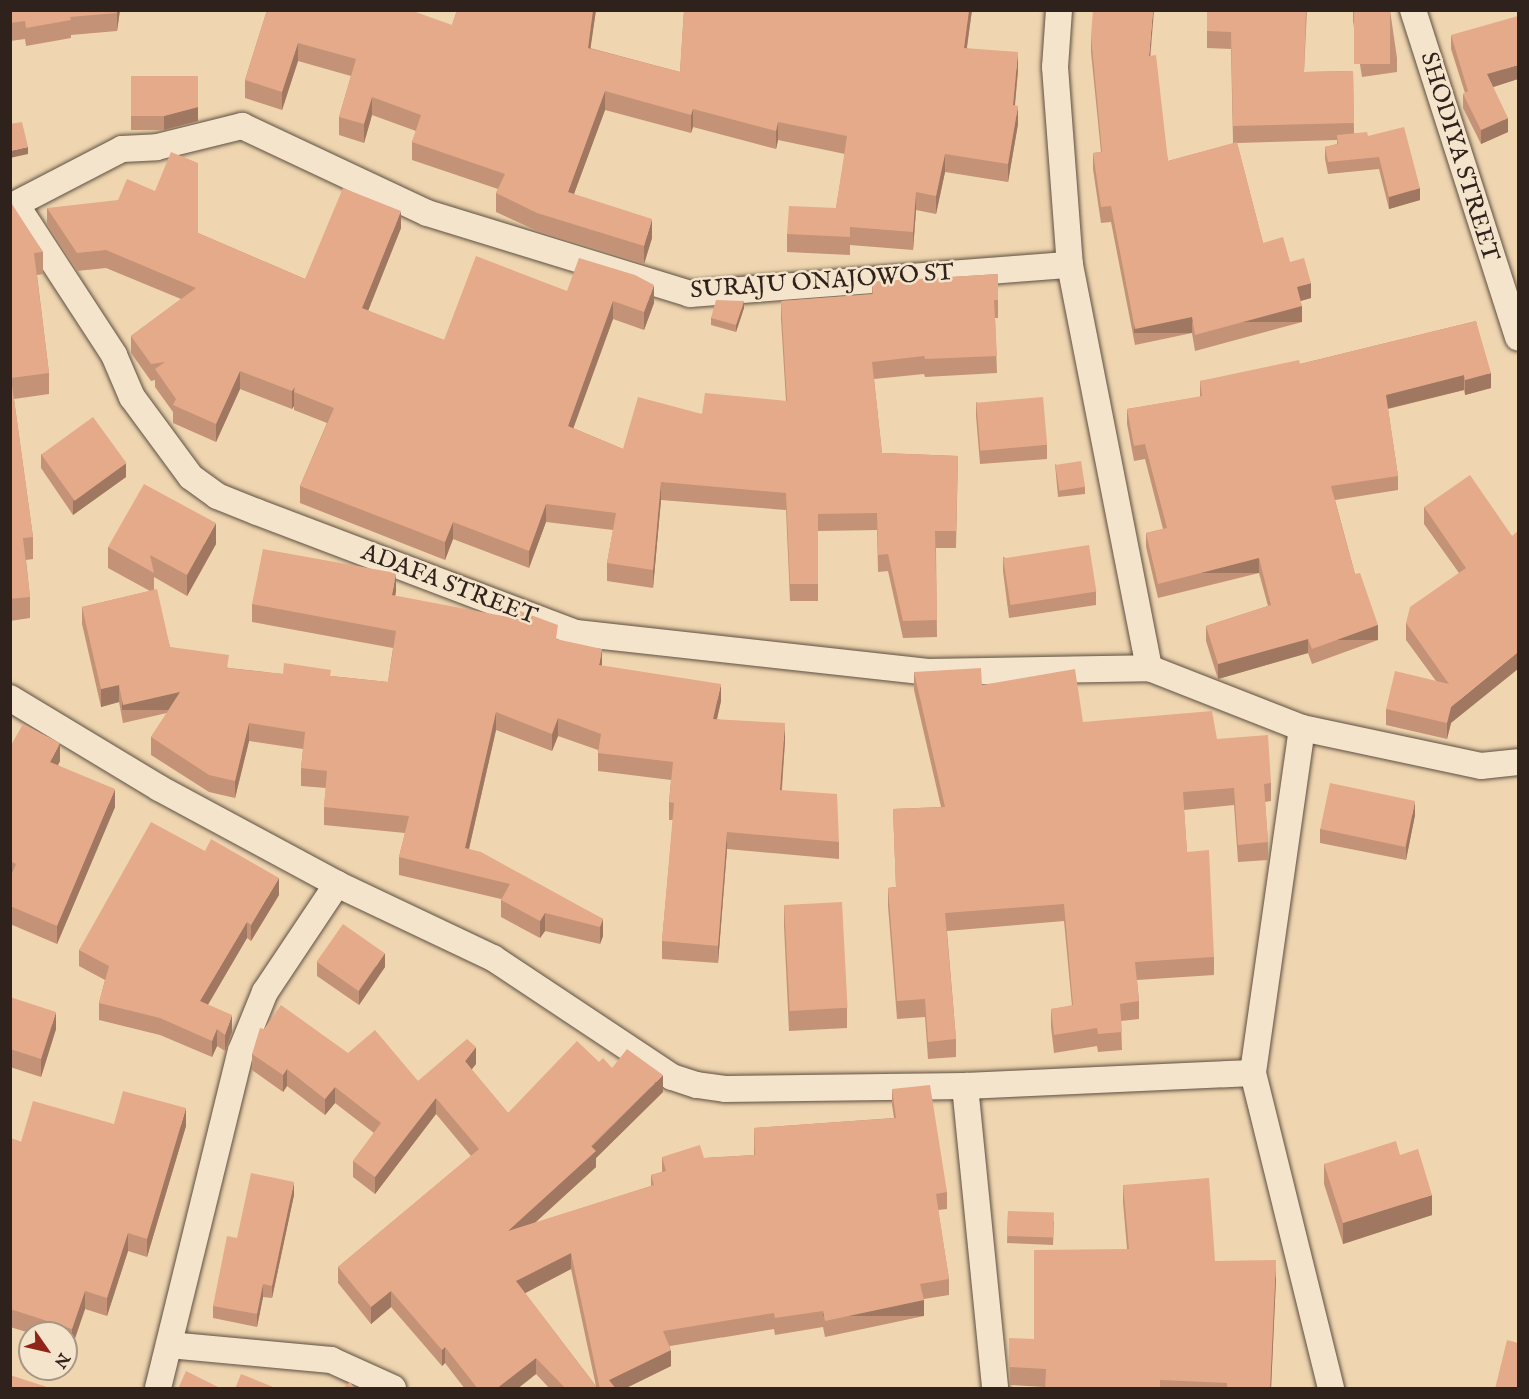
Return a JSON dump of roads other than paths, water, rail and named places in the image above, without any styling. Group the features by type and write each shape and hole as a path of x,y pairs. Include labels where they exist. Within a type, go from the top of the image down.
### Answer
{"street":[{"path":"1059,10 1055,67 1070,264 1149,668 1302,728 1481,766 1518,762"},
{"name":"SHODIYA STREET","path":"1413,10 1518,338"},
{"name":"SURAJU ONAJOWO ST","path":"14,206 122,149 157,147 242,126 427,213 690,294 1070,264"},
{"name":"ADAFA STREET","path":"14,206 114,355 132,397 184,468 217,496 576,633 928,672 1149,668"},
{"path":"10,698 159,788 337,884 493,958 672,1077 697,1085 725,1089 965,1086 1254,1073"},
{"path":"1302,728 1254,1073 1331,1389"},
{"path":"158,1389 241,1051 265,992 337,884"},
{"path":"965,1086 995,1389"},
{"path":"169,1345 331,1360 393,1389"}]}
